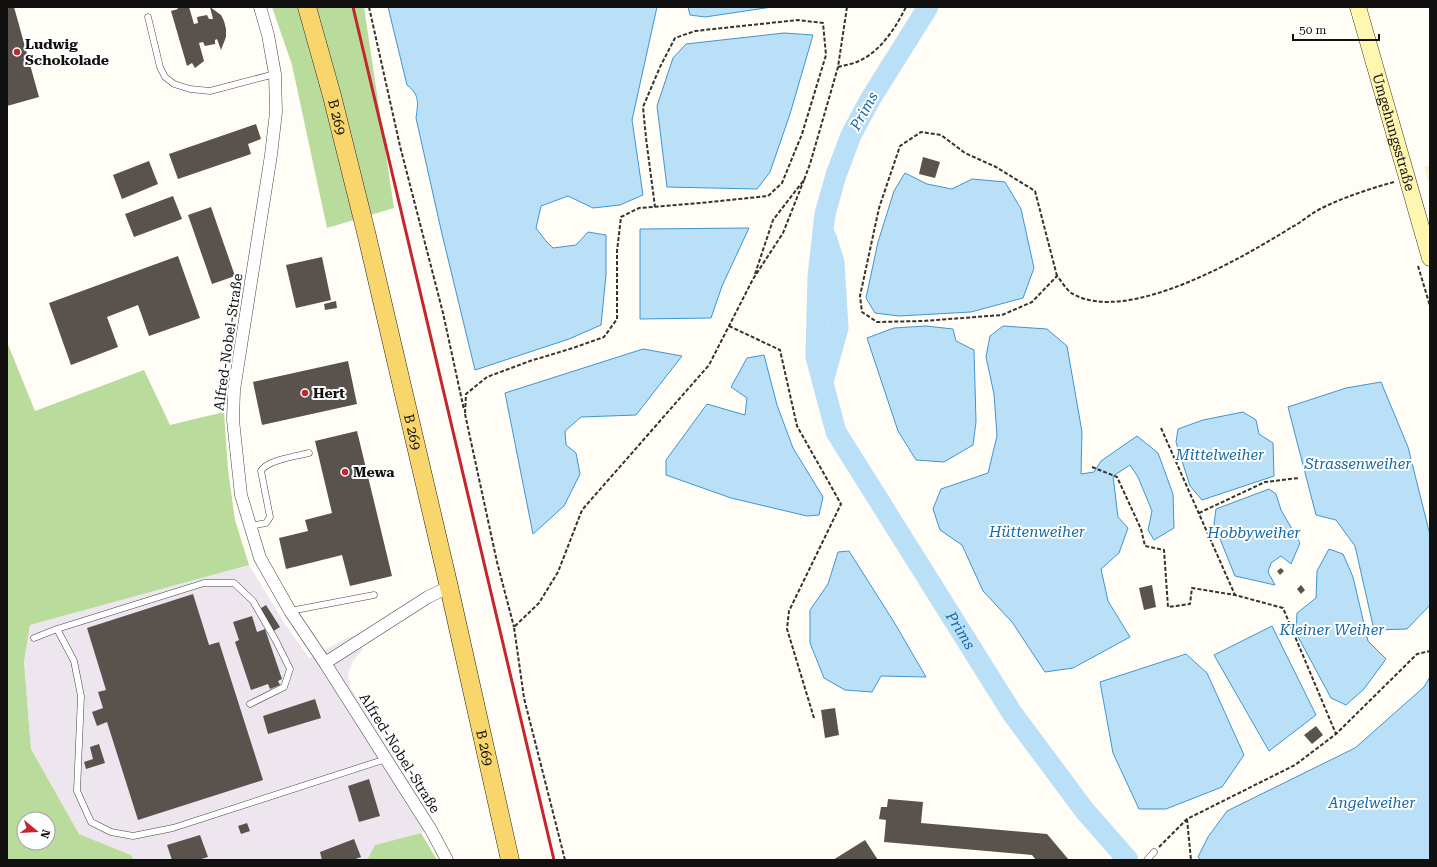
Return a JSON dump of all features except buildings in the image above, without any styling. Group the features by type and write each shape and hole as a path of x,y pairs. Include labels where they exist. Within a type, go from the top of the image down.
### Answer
{"main road":[{"name":"B 269","path":"307,7 332,96 362,217 449,587 510,860"},
{"name":"Umgehungsstraße","path":"1358,7 1430,258"}],"street":[{"name":"Alfred-Nobel-Straße","path":"260,7 268,35 275,74 276,112 271,155 234,390 233,412 241,495 260,558 290,610 431,830 447,860"},
{"path":"325,663 428,597 449,587"}],"lane":[{"path":"148,17 160,67 165,77 174,84 190,89 210,91 275,74"},
{"path":"250,526 266,522 270,517 261,471 262,468 270,463 309,453"},
{"path":"34,638 57,629 204,583 234,583 253,601 276,641 290,670 284,688 250,704"},
{"path":"290,610 374,595"},
{"path":"57,629 74,661 81,696 77,791 91,822 111,832 133,836 174,828 386,759"},
{"path":"1147,860 1154,852"}],"path":[{"path":"369,7 400,146 442,313 497,562 514,627 524,698 565,860"},
{"path":"514,627 539,603 558,572 582,510 709,364 753,279 784,233 812,157 838,67 847,7"},
{"path":"838,67 859,61 872,53 885,40 899,22 906,7"},
{"path":"465,414 466,394 487,377 530,361 604,337 616,319 617,251 621,217 639,208 655,207 768,196 782,183 802,134 826,55 823,23 798,20 695,31 675,38 660,67 643,107 655,207"},
{"path":"1057,276 1032,302 1002,315 923,322 877,322 862,312 860,296 879,208 900,146 921,132 941,135 964,153 996,167 1035,191 1057,276 1072,294 1094,302 1118,302 1177,287 1208,274 1245,255 1288,230 1319,209 1353,194 1407,178"},
{"path":"753,279 773,220 804,180"},
{"path":"729,326 780,350 797,426 841,504 788,611 787,629 814,718"},
{"path":"1161,428 1235,595"},
{"path":"1092,467 1117,477 1141,529 1146,546 1164,550 1168,607 1190,604 1192,588 1235,595 1283,608 1336,734"},
{"path":"1199,513 1265,482 1299,478"},
{"path":"1154,852 1187,819 1295,765 1336,734 1417,654 1430,651"},
{"path":"1187,819 1191,860"}],"shaded area":[{"path":"1430,165 1430,188 1424,167"},
{"path":"249,565 285,624 309,658 353,635 363,649 353,661 348,674 350,687 437,827 421,833 376,845 367,860 134,860 131,855 79,834 31,749 24,662 30,625"}],"green space":[{"path":"272,7 364,7 394,208 327,228 292,65"},
{"path":"7,342 35,411 144,370 170,425 224,412 228,470 235,520 249,565 30,625 24,662 31,749 79,834 131,855 134,860 7,860"},
{"path":"421,833 437,860 367,860 375,845"}],"water":[{"path":"388,7 657,7 632,120 643,195 620,205 593,208 568,196 541,206 536,228 553,248 576,245 588,232 606,235 606,275 601,325 569,339 475,370 416,118 417,100 414,92 407,85"},
{"path":"688,7 772,7 705,17 690,15"},
{"path":"784,33 813,35 790,114 770,172 757,189 667,187 657,106 673,58 686,44"},
{"path":"905,173 927,184 952,189 972,179 1005,182 1021,209 1034,268 1023,298 971,312 899,316 875,313 866,298 878,242 894,191"},
{"path":"749,228 722,286 711,318 640,319 640,229"},
{"path":"926,326 953,329 956,341 974,350 976,422 973,445 944,462 916,460 898,431 867,338 894,328"},
{"name":"Hüttenweiher","path":"1003,326 1047,329 1067,346 1082,432 1081,474 1094,472 1101,461 1137,436 1158,453 1173,494 1174,528 1154,540 1148,530 1152,511 1138,477 1130,465 1113,476 1118,517 1128,528 1119,553 1101,569 1108,601 1130,637 1073,668 1045,672 1012,622 983,591 962,545 940,530 933,509 941,489 988,473 997,436 994,394 986,357 990,336"},
{"path":"643,349 682,356 636,415 581,417 565,431 566,445 576,453 580,474 564,506 533,534 505,393"},
{"path":"764,355 777,405 793,448 823,497 819,515 807,516 731,498 666,475 666,460 707,404 745,415 747,398 731,387 747,358"},
{"name":"Strassenweiher","path":"1381,382 1408,447 1430,535 1430,605 1407,629 1374,630 1355,546 1336,520 1316,515 1288,407 1346,388"},
{"name":"Mittelweiher","path":"1243,412 1256,420 1259,434 1273,443 1274,476 1202,500 1190,486 1176,442 1178,429 1203,420"},
{"name":"Hobbyweiher","path":"1269,489 1276,494 1281,510 1300,543 1291,564 1281,556 1271,563 1268,572 1275,585 1235,576 1214,524 1216,509"},
{"name":"Kleiner Weiher","path":"1329,549 1343,554 1353,577 1368,641 1386,659 1364,689 1346,705 1331,698 1296,633 1297,613 1316,598 1317,571"},
{"path":"849,551 894,622 926,677 881,676 872,692 845,690 824,678 810,643 810,610 828,584 838,552"},
{"path":"1272,626 1316,715 1269,751 1214,655"},
{"path":"1186,654 1207,673 1244,755 1222,787 1166,809 1139,809 1113,753 1100,682"},
{"name":"Angelweiher","path":"1430,677 1430,860 1201,860 1198,857 1208,837 1227,811 1355,748 1424,687"}],"waterway":[{"name":"Prims","path":"928,7 871,98 851,135 836,175 825,214 818,276 816,357 836,432 1012,713 1085,811 1128,860"},
{"name":"Prims","path":"823,382 838,328 834,262 826,237"}],"railway":[{"path":"353,7 554,860"}],"place":[{"name":"Ludwig Schokolade","path":"17,52"},
{"name":"Hert","path":"305,393"},
{"name":"Mewa","path":"345,472"}]}
